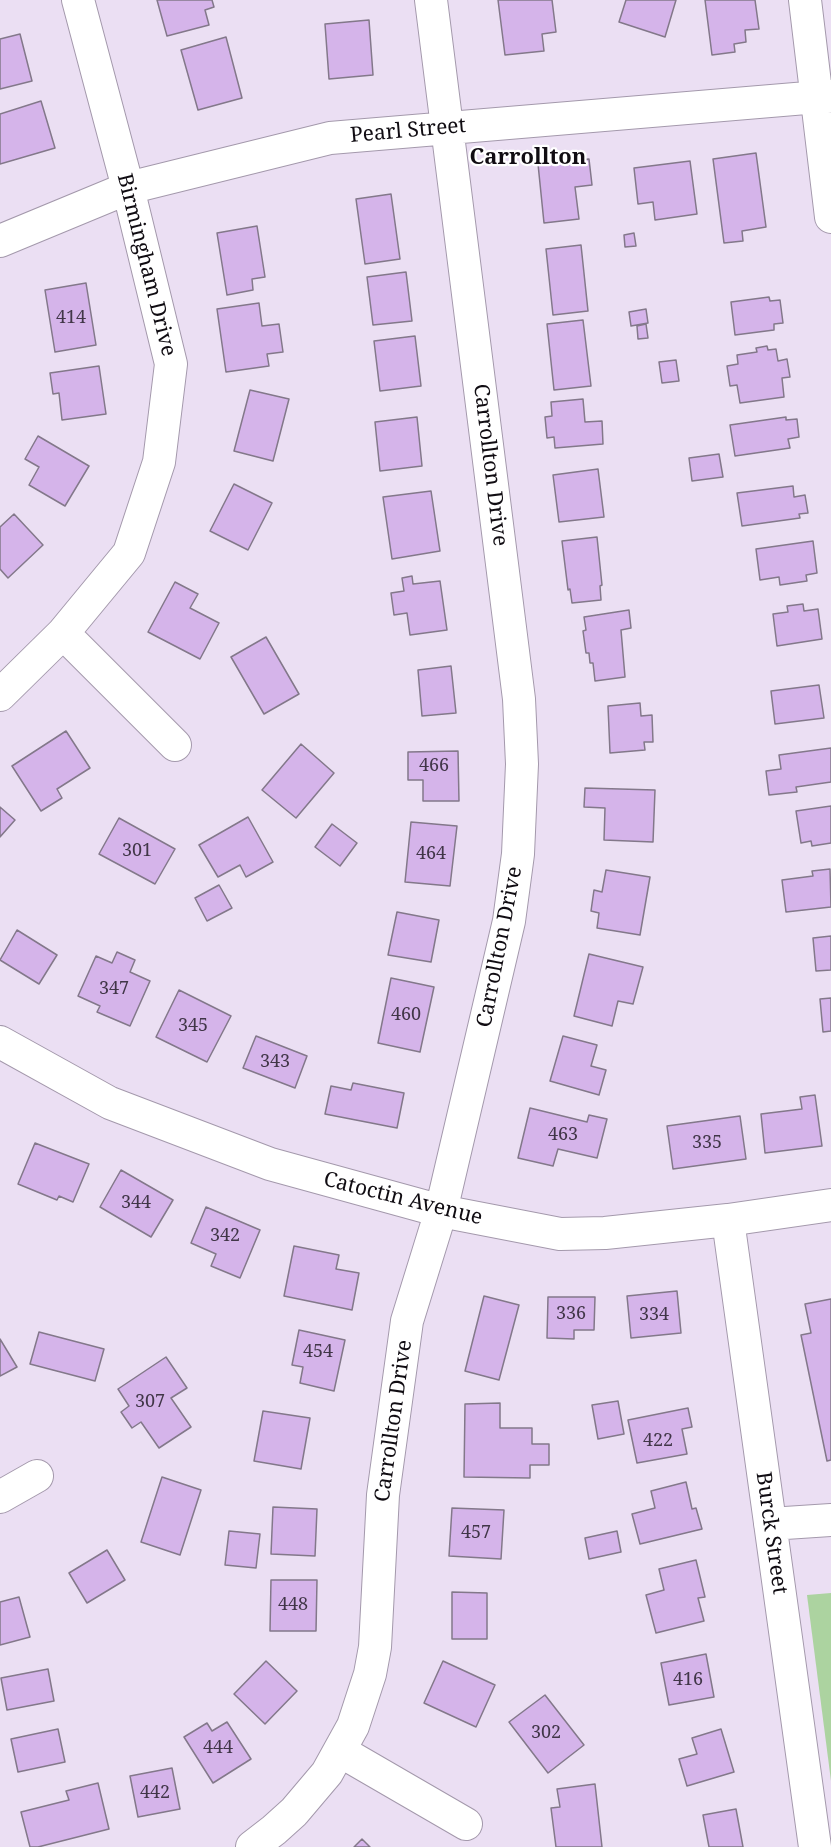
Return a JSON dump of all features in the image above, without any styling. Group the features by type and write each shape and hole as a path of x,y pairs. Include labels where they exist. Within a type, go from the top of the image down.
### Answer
{"street":[{"name":"Birmingham Drive","path":"0,695 63,633 129,553 159,462 171,364 128,188 78,0"},
{"name":"Carrollton Drive","path":"252,1847 274,1830 305,1800 327,1773 353,1726 370,1674 375,1647 383,1495 407,1321 441,1211 508,921 518,854 522,764 519,699 431,0"},
{"path":"805,0 824,96 831,218"},
{"name":"Pearl Street","path":"0,241 128,188 330,138 824,96"},
{"path":"63,633 175,745"},
{"name":"Catoctin Avenue","path":"0,1042 110,1103 270,1164 441,1211 560,1234 605,1233 728,1220 831,1205"},
{"name":"Burck Street","path":"728,1220 815,1847"},
{"path":"0,1497 36,1476"},
{"path":"770,1524 831,1520"},
{"path":"340,1750 466,1824"}],"green space":[{"path":"831,1593 831,1781 807,1595"}],"building":[{"path":"157,0 212,0 214,7 205,10 209,25 167,36"},
{"path":"498,0 552,0 556,32 542,34 544,51 505,55"},
{"path":"626,0 676,0 665,37 619,22"},
{"path":"705,0 755,0 759,29 745,30 746,42 734,44 735,52 712,55"},
{"path":"369,20 373,75 329,79 325,24"},
{"path":"20,34 32,81 0,89 0,39"},
{"path":"226,37 242,98 198,110 181,50"},
{"path":"41,101 55,148 0,164 0,114"},
{"path":"756,153 766,227 742,231 743,241 724,243 713,159"},
{"path":"589,159 592,185 575,187 579,219 544,223 538,164"},
{"path":"690,161 697,214 655,220 653,202 638,204 634,168"},
{"path":"391,194 400,259 365,264 356,199"},
{"path":"257,226 265,277 252,279 253,290 227,295 217,233"},
{"path":"634,233 636,246 625,247 624,235"},
{"path":"581,245 588,311 553,315 546,249"},
{"path":"406,272 412,321 373,325 367,277"},
{"path":"86,283 96,345 55,352 45,290"},
{"path":"769,297 770,301 780,300 783,323 774,324 774,330 735,335 731,302"},
{"path":"259,303 262,326 279,324 283,352 267,354 269,366 226,372 217,309"},
{"path":"646,309 648,323 631,326 629,312"},
{"path":"583,320 591,386 554,390 547,324"},
{"path":"646,324 648,338 638,339 637,326"},
{"path":"415,336 421,386 380,391 374,341"},
{"path":"767,346 768,350 776,349 778,361 787,359 790,377 782,378 784,397 740,403 737,385 730,386 727,366 738,364 737,355 757,352 756,348"},
{"path":"676,360 679,381 662,383 659,362"},
{"path":"99,366 106,414 62,420 59,393 53,394 50,373"},
{"path":"250,390 289,399 273,461 234,451"},
{"path":"583,399 585,422 602,421 603,444 555,448 554,437 547,438 545,417 552,416 551,402"},
{"path":"417,417 422,466 380,471 375,422"},
{"path":"786,417 786,420 797,419 799,437 788,439 790,448 735,456 730,425"},
{"path":"38,436 89,466 65,506 29,485 39,467 25,459"},
{"path":"719,454 723,477 692,481 689,458"},
{"path":"598,469 604,517 559,522 553,475"},
{"path":"234,484 272,503 248,550 210,531"},
{"path":"793,486 794,497 805,495 808,513 799,514 800,518 742,526 737,493"},
{"path":"431,491 440,551 392,559 383,497"},
{"path":"14,514 43,545 8,578 0,569 0,527"},
{"path":"597,537 602,585 600,586 601,600 572,603 570,589 568,590 562,541"},
{"path":"813,541 817,573 806,575 807,581 780,585 779,577 760,580 756,549"},
{"path":"412,576 413,584 440,581 447,630 410,635 407,613 394,615 391,593 404,591 402,578"},
{"path":"175,582 198,594 190,608 219,623 200,659 148,632"},
{"path":"803,604 804,611 818,609 822,639 777,646 773,614 788,612 787,606"},
{"path":"629,610 631,628 621,630 625,677 595,681 593,663 590,663 589,653 586,653 584,617"},
{"path":"266,637 299,694 264,714 231,657"},
{"path":"451,666 456,713 422,716 418,670"},
{"path":"819,685 824,718 775,724 771,691"},
{"path":"640,703 641,716 652,715 653,742 644,742 645,750 610,753 608,706"},
{"path":"66,731 90,768 57,789 62,798 41,811 12,766"},
{"path":"301,744 334,773 296,818 262,790"},
{"path":"831,748 831,782 796,787 797,792 769,795 766,771 781,769 779,755"},
{"path":"458,751 459,801 423,801 423,780 408,780 408,752"},
{"path":"585,788 655,790 653,842 604,840 605,808 584,807"},
{"path":"831,806 831,843 812,846 811,841 801,843 796,811"},
{"path":"0,807 15,820 0,837"},
{"path":"248,817 273,862 246,877 240,865 218,877 199,845"},
{"path":"119,818 175,849 155,884 99,854"},
{"path":"411,822 457,826 450,886 405,882"},
{"path":"332,824 357,843 340,866 315,847"},
{"path":"830,869 831,907 786,912 782,880 813,876 812,871"},
{"path":"606,870 650,877 640,935 597,928 599,913 591,911 594,890 602,892"},
{"path":"219,885 232,908 207,921 195,898"},
{"path":"397,912 439,920 431,962 388,955"},
{"path":"17,930 57,955 39,984 0,960"},
{"path":"831,936 831,970 816,971 813,938"},
{"path":"117,952 135,960 130,972 150,981 130,1026 97,1012 100,1006 78,996 96,956 112,963"},
{"path":"589,954 643,967 633,1004 618,1001 612,1026 574,1016"},
{"path":"391,978 434,987 420,1052 378,1043"},
{"path":"179,990 231,1016 207,1062 156,1037"},
{"path":"831,998 831,1031 823,1032 820,999"},
{"path":"256,1036 307,1056 295,1088 243,1068"},
{"path":"563,1036 597,1045 591,1066 606,1070 599,1095 550,1081"},
{"path":"353,1083 404,1093 397,1128 325,1114 331,1086 351,1090"},
{"path":"815,1095 822,1146 765,1153 761,1114 802,1109 800,1097"},
{"path":"530,1108 587,1122 589,1115 607,1119 597,1158 558,1149 553,1166 518,1158"},
{"path":"740,1116 746,1159 673,1169 667,1126"},
{"path":"35,1143 89,1164 73,1202 59,1196 57,1200 18,1184"},
{"path":"121,1170 173,1200 151,1237 100,1207"},
{"path":"206,1207 260,1230 240,1278 211,1266 216,1254 191,1243"},
{"path":"294,1246 339,1255 336,1269 359,1273 352,1310 284,1296"},
{"path":"677,1291 681,1333 631,1338 627,1296"},
{"path":"484,1296 519,1305 499,1380 465,1371"},
{"path":"548,1297 595,1297 594,1330 574,1330 574,1339 547,1338"},
{"path":"831,1299 831,1460 827,1461 801,1335 811,1333 805,1304"},
{"path":"299,1330 345,1340 334,1391 300,1383 303,1367 292,1365"},
{"path":"39,1332 104,1349 95,1381 30,1364"},
{"path":"0,1339 17,1367 0,1376"},
{"path":"166,1357 187,1388 171,1398 191,1427 159,1448 141,1422 132,1428 121,1412 129,1406 118,1389"},
{"path":"618,1401 624,1434 598,1439 592,1405"},
{"path":"500,1403 500,1428 532,1428 532,1444 549,1444 549,1465 530,1465 530,1478 464,1477 465,1404"},
{"path":"688,1408 692,1427 682,1429 687,1454 637,1463 628,1420"},
{"path":"263,1411 310,1418 301,1469 254,1461"},
{"path":"162,1477 201,1490 180,1555 141,1542"},
{"path":"686,1482 692,1509 696,1508 702,1529 640,1544 632,1514 655,1508 651,1491"},
{"path":"273,1507 317,1509 315,1556 271,1554"},
{"path":"452,1508 504,1510 501,1559 449,1556"},
{"path":"229,1531 260,1534 256,1568 225,1565"},
{"path":"617,1531 621,1552 589,1559 585,1538"},
{"path":"107,1550 125,1580 87,1603 69,1573"},
{"path":"696,1560 705,1597 698,1598 704,1621 656,1633 646,1595 664,1590 659,1569"},
{"path":"271,1580 317,1580 316,1631 270,1631"},
{"path":"452,1592 487,1593 487,1639 452,1639"},
{"path":"19,1597 30,1637 0,1645 0,1602"},
{"path":"706,1654 714,1697 669,1705 661,1663"},
{"path":"266,1661 297,1691 265,1724 234,1694"},
{"path":"443,1661 495,1685 476,1727 424,1703"},
{"path":"48,1669 54,1701 7,1710 1,1678"},
{"path":"545,1695 584,1745 548,1773 509,1722"},
{"path":"227,1722 251,1759 213,1783 184,1737 207,1723 212,1731"},
{"path":"58,1729 65,1762 18,1772 11,1739"},
{"path":"721,1729 734,1772 687,1786 679,1759 697,1754 692,1738"},
{"path":"172,1768 180,1809 138,1817 130,1776"},
{"path":"98,1783 109,1829 30,1847 21,1812 69,1800 66,1791"},
{"path":"595,1784 602,1847 556,1847 551,1808 560,1807 557,1789"},
{"path":"736,1809 743,1847 709,1847 703,1815"},
{"path":"362,1839 370,1847 354,1847"}],"district":[{"name":"Carrollton","path":"528,158"}]}
